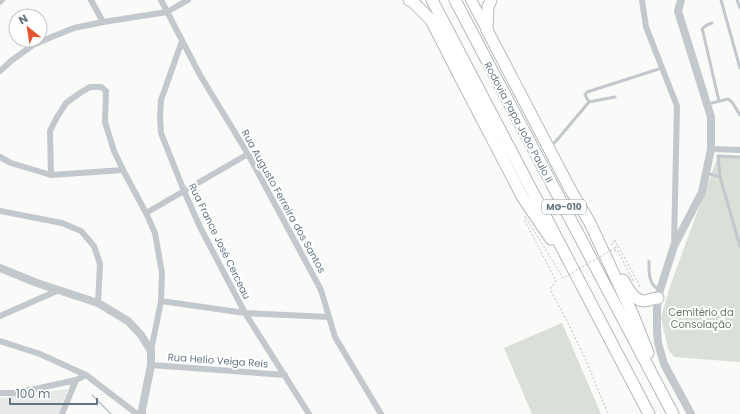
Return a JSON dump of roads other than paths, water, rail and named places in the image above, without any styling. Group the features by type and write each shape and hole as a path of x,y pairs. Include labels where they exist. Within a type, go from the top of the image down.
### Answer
{"highway":[{"path":"410,0 431,20 523,198 552,241 568,269 585,292"},
{"name":"Rodovia Papa João Paulo II","path":"432,0 649,414"},
{"name":"Rodovia Papa João Paulo II","path":"455,0 673,414"},
{"path":"491,0 488,7 487,30 569,187 606,248 632,295 645,301 659,294"},
{"path":"590,223 633,315 648,353 649,369"}],"main road":[{"path":"419,0 431,20"},
{"path":"471,0 487,30"}],"street":[{"path":"91,0 103,22"},
{"name":"Rua Augusto Ferreira dos Santos","path":"161,0 200,75 248,154 321,290 335,337 381,414"},
{"path":"0,71 33,45 74,28 167,12 188,0"},
{"path":"642,0 646,27 677,106 674,246"},
{"path":"680,0 678,11 710,103 713,149 702,192 674,246 659,294 657,330 658,343 664,364 691,414"},
{"name":"Rua France José Cerceau","path":"182,41 161,100 161,133 200,227 245,313 309,414"},
{"path":"51,175 50,131 56,119 66,103 80,93 90,87 101,87 106,91 105,122 114,151 155,232 162,273 161,301 151,351 151,365 142,414"},
{"path":"713,149 740,150"},
{"path":"146,213 248,154"},
{"path":"0,157 11,163 51,175 123,170"},
{"path":"0,211 62,223 81,231 94,246 100,264 98,303"},
{"path":"0,268 37,283 98,303 128,321 141,335 151,351"},
{"path":"0,316 59,290"},
{"path":"161,301 245,313 329,317"},
{"path":"0,341 40,354 86,375 137,414"},
{"name":"Rua Helio Veiga Reis","path":"151,365 285,375"},
{"path":"0,393 17,394 76,380 86,375"},
{"path":"62,414 76,380"}],"lane":[{"path":"721,0 740,68"},
{"path":"737,0 740,8"},
{"path":"712,23 702,29 719,101"},
{"path":"589,102 585,95 587,92 662,68"},
{"path":"549,148 558,140 589,102 615,97"},
{"path":"710,103 728,99 732,102 740,115"},
{"path":"713,149 718,156 720,177 740,246"},
{"path":"718,156 740,157"},
{"path":"706,172 720,177"},
{"path":"649,261 650,280 659,294"}],"waterway":[{"path":"92,395 111,414"}],"park label":[{"name":"Cemitério da Consolação","path":"701,318"}]}
